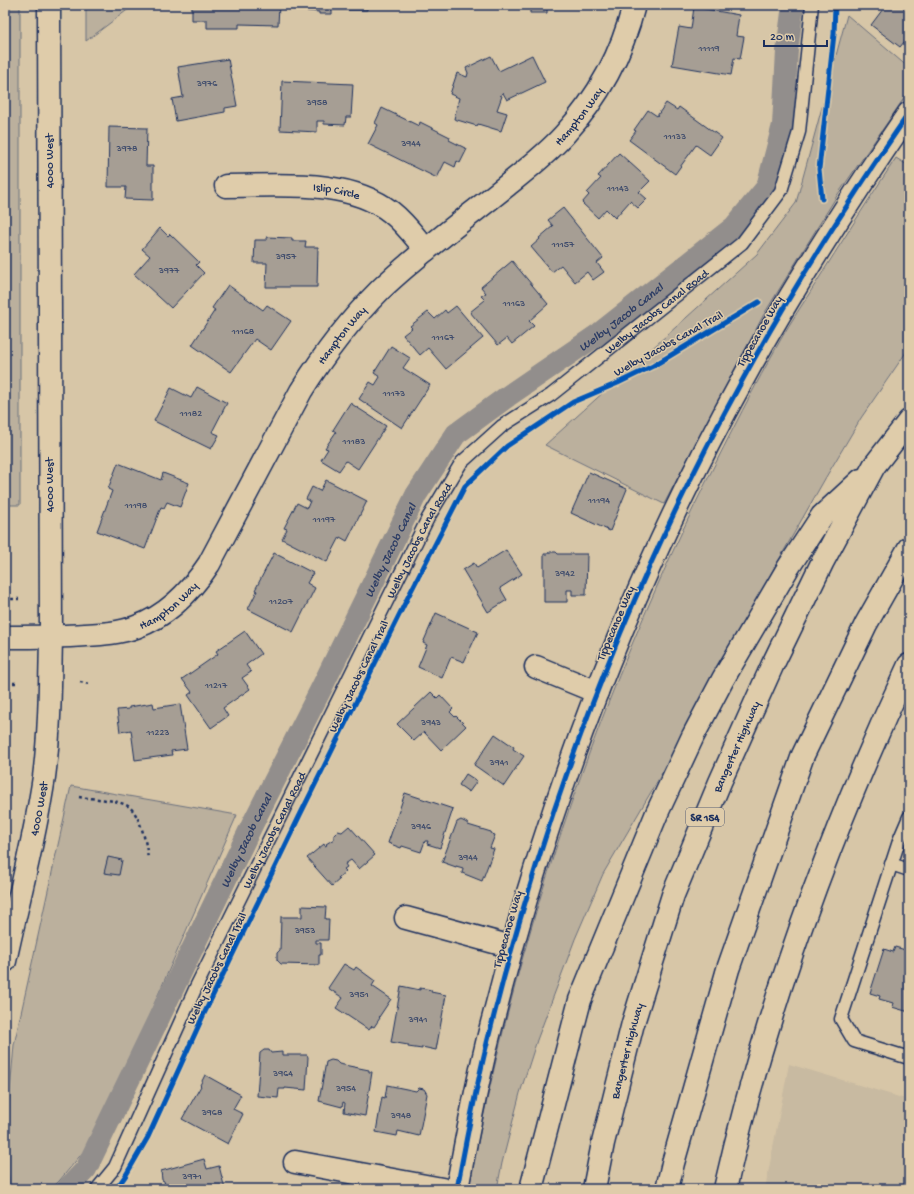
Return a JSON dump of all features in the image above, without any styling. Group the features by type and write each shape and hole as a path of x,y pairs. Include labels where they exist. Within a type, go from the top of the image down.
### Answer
{"main road":[{"name":"4000 West","path":"5,961 39,806 44,776 49,714 51,637 49,5"},
{"name":"Hampton Way","path":"5,637 51,637 119,632 150,621 179,601 193,587 209,564 297,398 325,354 341,333 382,288 426,250 545,154 568,130 596,94 609,71 621,45 634,5"},
{"name":"Tippecanoe Way","path":"457,1189 491,1027 512,947 538,860 566,775 597,692 626,621 657,551 707,447 742,380 822,244 909,113"},
{"name":"Islip Circle","path":"226,186 311,186 332,188 352,193 372,201 390,211 402,222 426,250"},
{"name":"Bangerter Highway","path":"594,1189 603,1143 633,1023 673,895 720,782 772,666 823,561 874,466 909,421"},
{"path":"531,1189 580,1000 657,813 693,736 723,679 788,568 822,516 874,466"},
{"path":"667,1189 728,969 803,755 866,624 909,548"},
{"path":"725,1189 747,1099 766,1033 794,948 859,776 909,665"},
{"path":"536,668 597,692"},
{"path":"406,918 512,947"},
{"path":"295,1162 442,1189"}],"lane":[{"name":"Welby Jacobs Canal Road","path":"98,1189 115,1167 196,986 428,518 461,464 502,426 551,394 742,243 781,191 799,132 812,5"},
{"path":"909,817 891,864 841,1019 854,1041 909,1058"},
{"path":"891,864 909,870"}],"path":[{"path":"11,598 19,599"},
{"path":"80,682 89,684"},
{"path":"12,683 19,683"},
{"path":"79,797 120,803 129,807 137,819 145,840 148,858"}],"shaded area":[{"path":"5,5 20,5 20,505 5,505"},
{"path":"86,5 134,5 86,41"},
{"path":"847,15 909,68 909,91 838,194 764,314 664,504 545,445 757,254 796,203"},
{"path":"896,158 909,166 909,348 861,418 826,477 773,570 668,763 603,874 575,939 537,1040 520,1093 497,1189 469,1189 509,1007 534,917 594,740 628,654 665,568 705,484 761,375 789,326"},
{"path":"71,786 237,815 136,1045 84,1151 51,1189 10,1189 8,1170 9,1103 14,1045"},
{"path":"789,1064 909,1100 909,1189 765,1189"}],"building":[{"path":"192,5 279,5 278,25 239,24 239,28 207,28 207,20 192,20"},
{"path":"307,5 367,5 367,10 332,10 332,14 319,14 319,12 307,11"},
{"path":"530,5 558,6 547,6 547,13 530,13"},
{"path":"886,5 909,5 909,36 900,47 871,25"},
{"path":"694,7 739,15 736,36 744,37 740,59 734,58 731,75 672,65 679,27 691,29"},
{"path":"532,55 545,82 507,100 503,93 500,95 502,96 497,110 507,113 501,131 454,119 459,98 450,94 457,73 467,77 468,73 466,68 491,56 499,71"},
{"path":"228,59 237,106 225,108 225,112 176,121 172,99 183,97 178,67"},
{"path":"282,81 353,84 351,117 346,117 345,125 324,124 324,121 317,121 317,132 280,130"},
{"path":"666,103 677,110 679,107 722,138 710,155 696,145 675,174 629,140 648,110 657,116"},
{"path":"382,108 419,126 420,122 450,137 449,140 467,149 460,163 457,161 455,167 445,162 437,178 368,144 378,125 375,123"},
{"path":"109,127 147,128 146,166 153,166 153,200 125,199 126,187 108,187"},
{"path":"619,153 650,181 639,192 647,199 638,208 630,201 615,218 606,209 598,218 582,203 589,195 587,193 601,178 598,176"},
{"path":"563,208 603,258 597,263 604,272 593,280 587,272 575,282 561,265 552,272 531,247 553,226 548,220"},
{"path":"160,228 168,236 170,234 199,262 196,265 204,273 171,308 134,274 150,256 142,249"},
{"path":"267,237 292,238 292,241 306,241 305,247 318,247 317,287 266,287 267,263 254,263 255,240 267,240"},
{"path":"512,261 548,304 529,321 534,326 512,344 507,338 498,345 470,312 485,300 481,296 486,293 481,287"},
{"path":"228,285 263,310 267,305 291,321 271,350 255,339 231,372 192,345 215,310 212,308"},
{"path":"456,306 483,338 446,369 428,348 420,355 403,335 412,328 410,326 428,312 435,319 445,310 447,313"},
{"path":"391,346 410,358 403,368 430,385 402,428 359,399 370,382 375,385 380,377 374,373"},
{"path":"197,387 227,403 212,432 219,435 211,449 154,421 171,388 191,398"},
{"path":"350,403 386,426 358,469 346,461 339,471 321,460 328,449 325,448 336,432 333,430"},
{"path":"118,463 161,480 163,473 189,483 180,507 167,502 164,508 161,507 145,549 97,531 112,491 108,489"},
{"path":"589,472 627,489 610,531 571,513"},
{"path":"326,480 367,501 347,541 340,537 327,562 282,539 287,529 284,528 297,503 307,508 310,501 306,499 312,487 320,491"},
{"path":"506,550 522,574 500,588 507,600 488,612 463,570 474,563 477,568"},
{"path":"549,552 556,552 558,554 587,554 586,595 572,595 572,590 567,590 567,602 544,602 544,554 548,554"},
{"path":"274,553 313,573 307,583 315,588 293,632 248,609 257,591 255,590"},
{"path":"436,613 478,632 464,662 451,657 442,678 418,667 427,645 423,643"},
{"path":"245,631 261,654 246,665 251,672 242,678 250,689 223,708 228,716 211,728 188,695 192,692 182,679 218,654 216,651"},
{"path":"431,692 437,698 440,695 453,709 450,712 466,726 441,750 424,732 414,741 397,724"},
{"path":"153,703 154,708 180,704 187,749 171,751 172,755 135,760 131,730 120,732 117,710 129,709 129,707"},
{"path":"495,734 524,756 504,786 474,765"},
{"path":"466,774 477,781 469,792 459,785"},
{"path":"405,793 453,809 440,848 427,844 428,841 425,841 421,852 402,846 401,848 388,843"},
{"path":"461,820 468,825 491,832 495,835 490,848 494,849 482,881 462,873 463,868 442,862 457,822"},
{"path":"349,826 375,855 359,869 351,860 345,864 347,867 344,869 346,871 332,886 307,858 324,844 325,846 327,845 326,844 334,839 334,835 338,831 342,832"},
{"path":"108,857 122,860 119,875 104,873"},
{"path":"302,906 326,907 325,919 329,919 328,940 316,940 316,943 321,943 319,965 281,964 277,960 277,953 280,950 281,917 302,917"},
{"path":"895,947 909,951 909,1012 892,1007 893,1003 879,999 880,996 870,993 884,949 893,952"},
{"path":"344,964 354,970 356,967 375,981 372,986 391,999 374,1027 372,1026 369,1030 336,1008 343,998 328,988"},
{"path":"401,986 420,990 420,988 432,990 431,992 446,995 436,1050 422,1047 422,1049 408,1047 408,1045 391,1042"},
{"path":"264,1050 269,1050 271,1053 282,1052 282,1055 307,1055 306,1090 285,1088 279,1089 278,1098 257,1096 260,1053"},
{"path":"331,1060 336,1061 339,1064 369,1070 369,1072 372,1072 365,1116 344,1112 345,1103 343,1102 342,1107 319,1101 326,1062"},
{"path":"205,1075 241,1095 233,1109 243,1114 228,1144 182,1119 201,1086 200,1085"},
{"path":"387,1085 416,1091 419,1088 424,1089 427,1094 419,1136 398,1131 397,1136 376,1132 382,1097 385,1098"},
{"path":"204,1159 207,1169 219,1166 225,1189 166,1189 164,1181 162,1180 161,1171"}],"waterway":[{"name":"Welby Jacob Canal","path":"67,1189 86,1169 253,823 322,687 416,495 456,434 508,396 600,333 734,227 767,187 783,125 787,51 793,5"}],"cycle path":[{"path":"822,199 819,169 834,34 835,5"},
{"path":"457,1189 472,1108 486,1047 513,943 538,859 596,695 629,614 664,534 702,456 762,345 823,244 909,113"},
{"name":"Welby Jacobs Canal Trail","path":"116,1189 148,1137 203,1016 300,815 465,486 507,446 573,402 653,366 759,302"}]}
